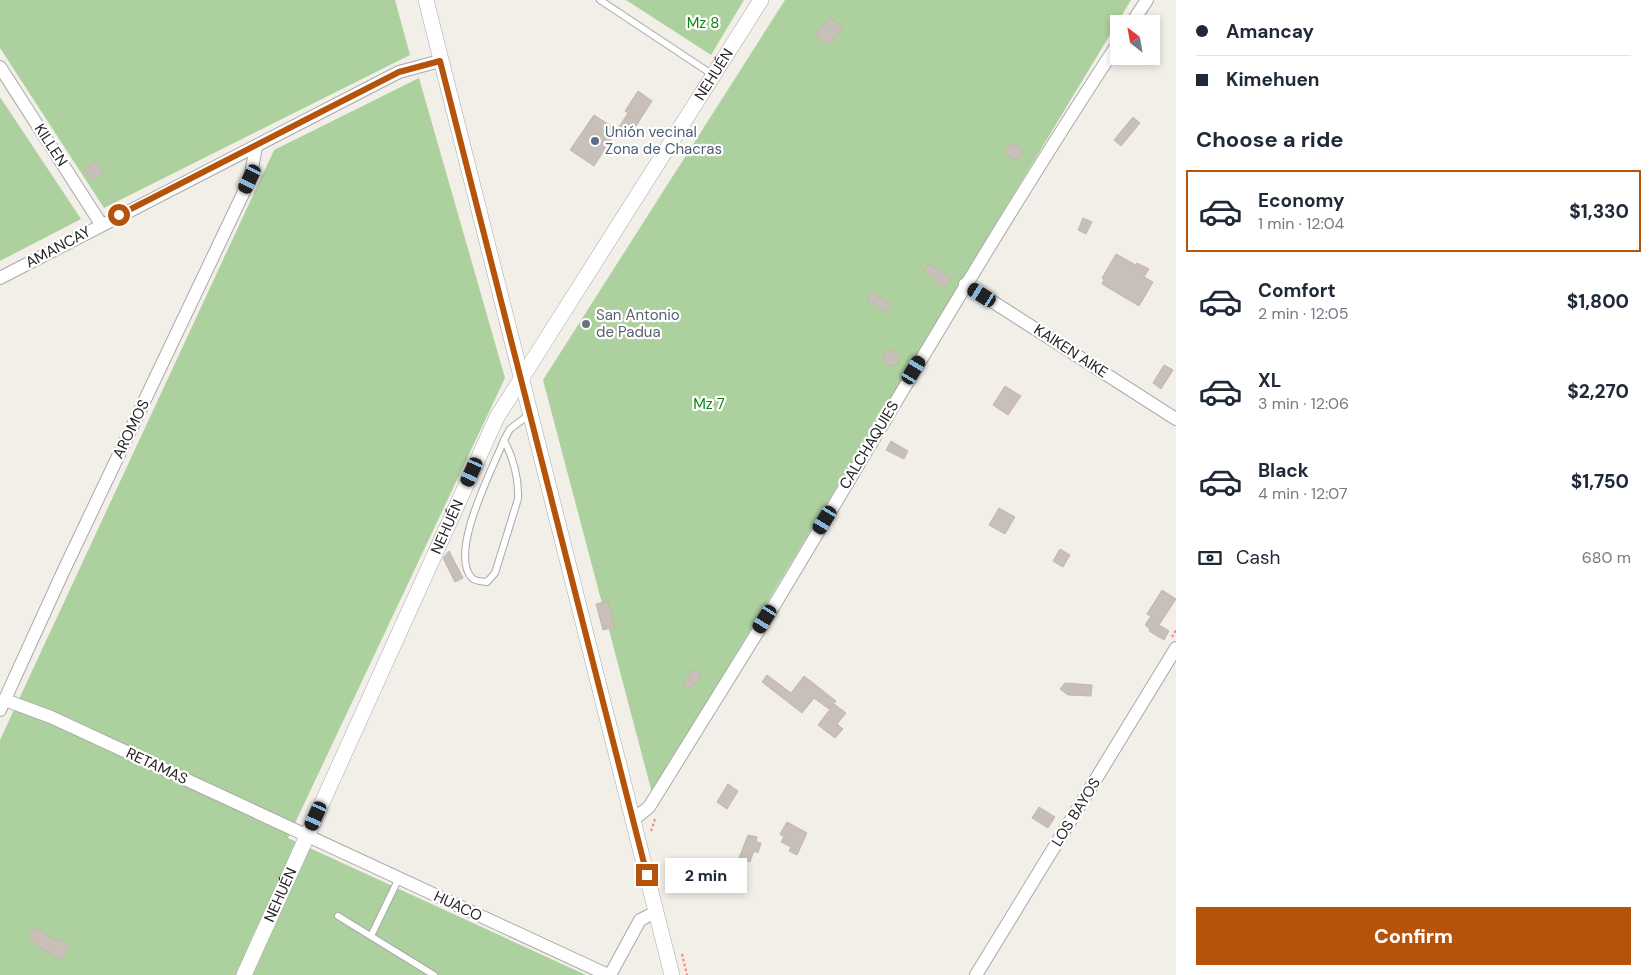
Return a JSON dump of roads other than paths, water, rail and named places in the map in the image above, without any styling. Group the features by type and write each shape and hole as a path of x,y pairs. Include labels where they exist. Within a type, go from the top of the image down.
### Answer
{"street":[{"path":"426,0 672,975"},
{"name":"NEHUÉN","path":"244,975 496,418 761,0"},
{"path":"1137,15 1147,0"},
{"name":"CALCHAQUIES","path":"633,820 649,807 774,605 965,284 1110,56"},
{"name":"AMANCAY","path":"0,278 399,72 440,61"},
{"name":"KILLEN","path":"0,67 102,224"},
{"name":"AROMOS","path":"2,705 63,572 250,179 256,147"},
{"name":"KAIKEN AIKE","path":"965,284 1176,419"},
{"name":"LOS BAYOS","path":"976,975 1176,648"},
{"name":"RETAMAS","path":"2,705 50,717 308,834"},
{"name":"HUACO","path":"308,834 609,975"},
{"path":"609,975 640,920 656,912"}],"lane":[{"path":"600,0 714,76"},
{"path":"504,440 510,452 519,487 518,498 495,572 487,582 476,581 472,578 467,567 466,540 472,516 504,440 510,429 530,414"},
{"path":"371,936 399,878"},
{"path":"338,916 434,975"}],"place":[{"name":"Unión vecinal Zona de Chacras","path":"595,141"},
{"name":"San Antonio de Padua","path":"586,324"}],"park label":[{"name":"Mz 8","path":"703,23"},
{"name":"Mz 7","path":"709,404"}]}
